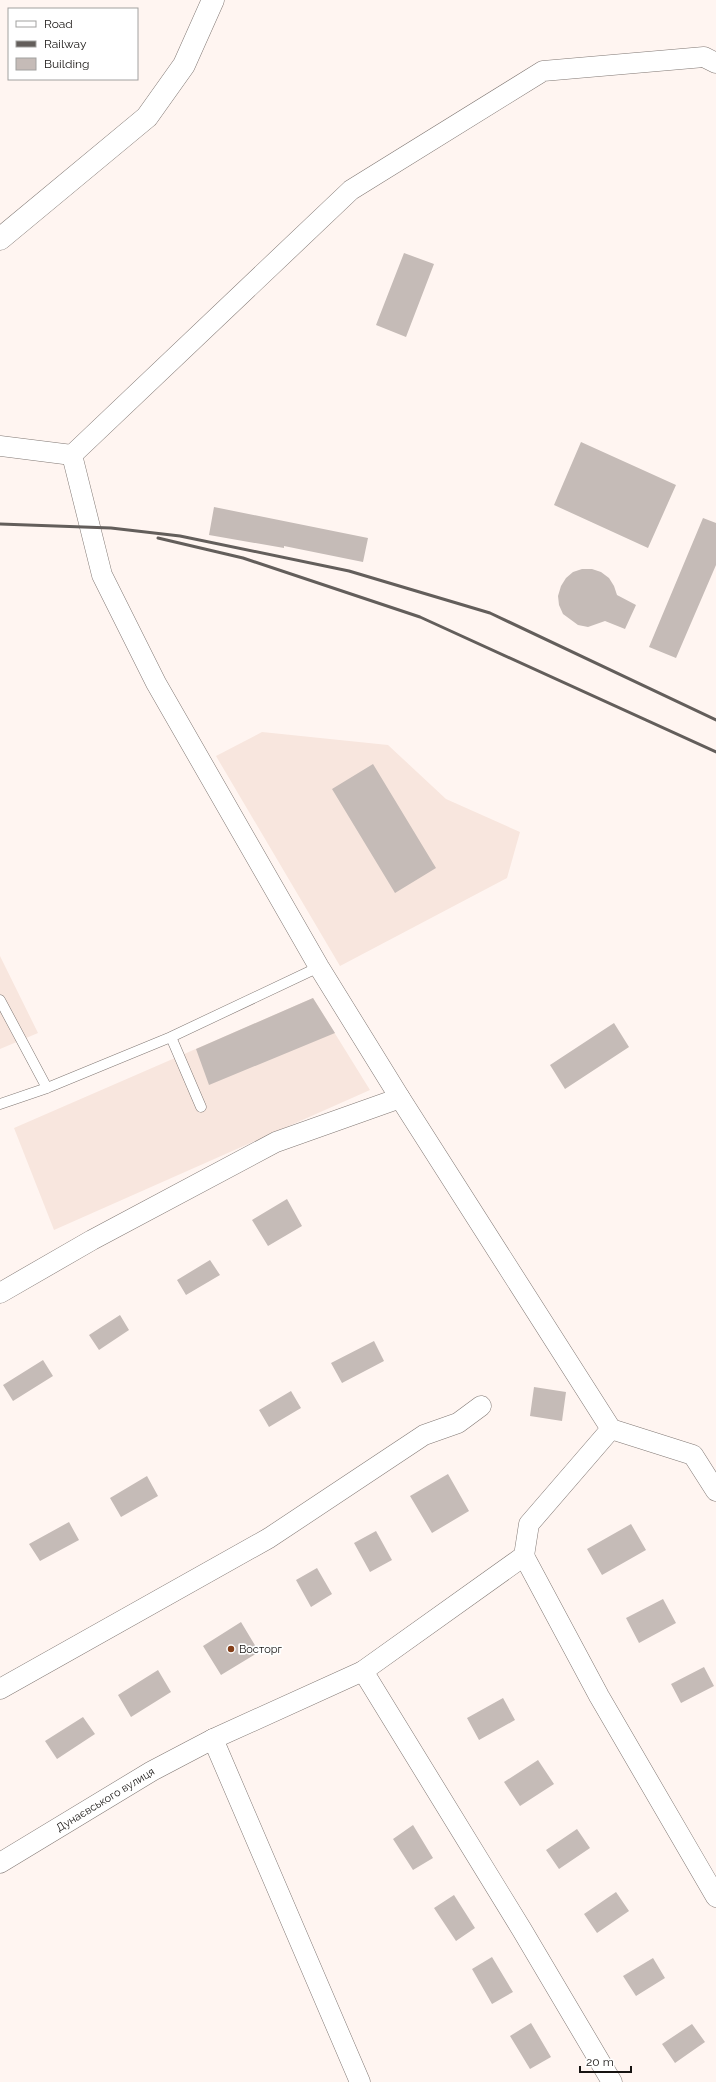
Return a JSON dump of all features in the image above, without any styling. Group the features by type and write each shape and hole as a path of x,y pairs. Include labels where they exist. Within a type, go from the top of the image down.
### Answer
{"main road":[{"path":"0,239 147,117 184,65 213,0"}],"street":[{"path":"72,455 351,190 543,71 704,57 716,63"},
{"path":"0,446 72,455"},
{"path":"72,455 102,575 156,683 319,968 611,1429 693,1455 716,1491"},
{"path":"0,1293 92,1240 276,1142 400,1098"},
{"path":"0,1689 269,1538 424,1435 458,1423 481,1406"},
{"path":"611,1429 529,1524 524,1556 599,1696 716,1897"},
{"name":"Дунаєвського вулиця","path":"0,1863 152,1771 213,1739 363,1671 524,1556"},
{"path":"363,1671 522,1930 612,2082"},
{"path":"213,1739 360,2082"}],"lane":[{"path":"0,1104 47,1088 171,1037 319,968"},
{"path":"0,1000 47,1088"},
{"path":"171,1037 201,1107"}],"shaded area":[{"path":"262,732 388,745 446,799 520,832 507,878 340,966 216,756"},
{"path":"0,956 38,1033 0,1049"},
{"path":"313,998 370,1090 54,1230 14,1128"}],"building":[{"path":"404,253 434,264 406,337 376,325"},
{"path":"581,442 676,485 648,548 554,505"},
{"path":"214,507 368,538 363,562 284,546 284,548 209,535"},
{"path":"703,518 716,523 716,565 676,658 649,647"},
{"path":"582,569 592,569 601,572 609,578 617,595 636,605 625,629 605,621 588,627 578,625 563,614 559,605 558,596 561,586 566,578 573,572"},
{"path":"373,764 436,868 395,893 332,789"},
{"path":"313,998 335,1033 209,1085 196,1049"},
{"path":"614,1023 629,1047 565,1089 550,1065"},
{"path":"287,1199 302,1226 268,1246 252,1220"},
{"path":"210,1260 220,1275 186,1295 177,1280"},
{"path":"120,1315 129,1330 99,1350 89,1335"},
{"path":"374,1341 384,1361 342,1383 331,1363"},
{"path":"43,1360 53,1376 13,1401 3,1385"},
{"path":"534,1387 566,1392 562,1421 530,1416"},
{"path":"291,1391 301,1408 269,1427 259,1410"},
{"path":"448,1474 469,1511 432,1533 410,1496"},
{"path":"147,1476 158,1496 121,1517 110,1498"},
{"path":"69,1522 79,1540 40,1561 29,1544"},
{"path":"631,1524 646,1550 602,1575 587,1549"},
{"path":"376,1531 392,1560 370,1572 354,1543"},
{"path":"317,1568 332,1594 311,1607 296,1580"},
{"path":"663,1599 676,1623 639,1643 626,1618"},
{"name":"Восторг","path":"241,1622 259,1652 221,1675 203,1646"},
{"path":"704,1667 714,1686 681,1703 671,1684"},
{"path":"158,1670 171,1692 131,1717 118,1695"},
{"path":"503,1698 515,1720 479,1740 467,1718"},
{"path":"83,1717 95,1734 57,1759 45,1741"},
{"path":"538,1760 554,1784 520,1806 504,1782"},
{"path":"413,1825 433,1858 413,1870 393,1839"},
{"path":"577,1829 590,1848 559,1869 546,1850"},
{"path":"616,1892 629,1911 597,1933 584,1914"},
{"path":"454,1895 475,1928 456,1941 434,1908"},
{"path":"492,1957 513,1992 492,2004 472,1969"},
{"path":"653,1958 665,1978 636,1996 623,1976"},
{"path":"531,2023 551,2057 530,2069 510,2036"},
{"path":"692,2024 705,2042 675,2063 662,2044"}],"railway":[{"path":"0,524 111,528 180,536 349,571 490,613 716,720"},
{"path":"158,538 243,558 420,617 716,752"}],"place":[{"name":"Восторг","path":"231,1649"}]}
